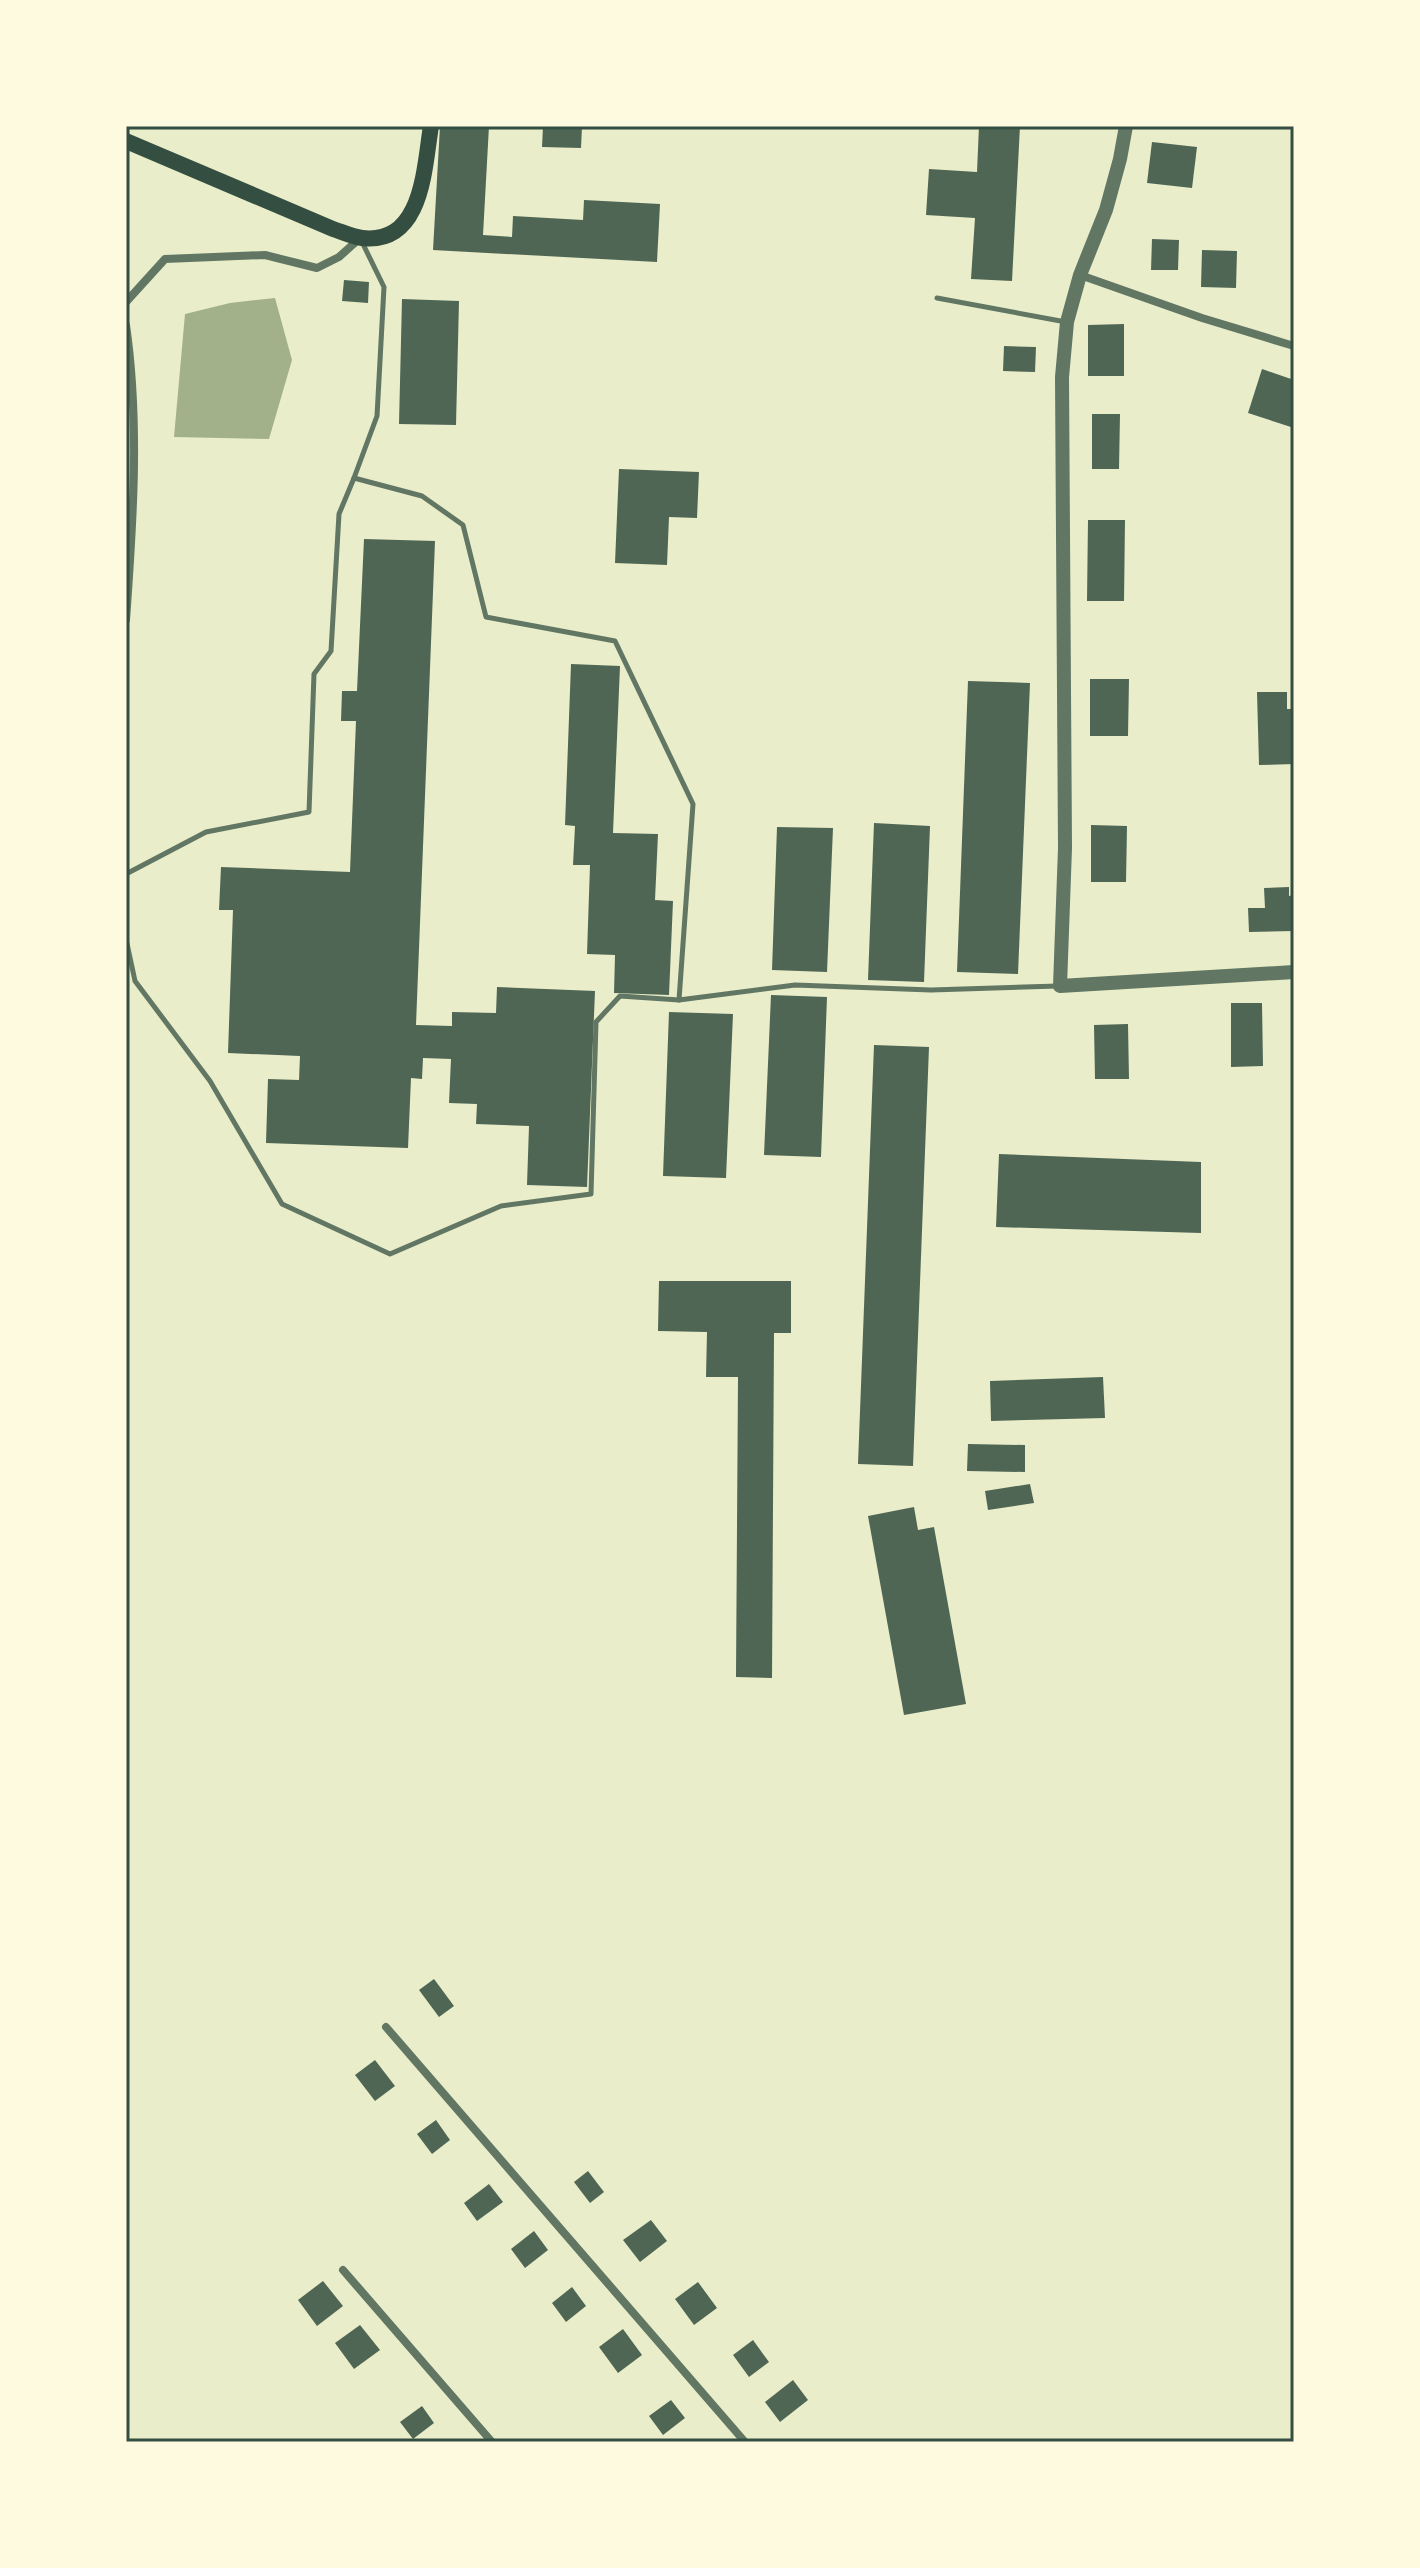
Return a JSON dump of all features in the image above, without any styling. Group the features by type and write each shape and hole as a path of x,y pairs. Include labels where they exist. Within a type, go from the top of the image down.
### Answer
{"main road":[{"path":"126,141 360,238 377,239 393,233 407,221 420,191 431,126"}],"street":[{"path":"1126,126 1106,210 1080,275 1067,322 1062,377 1065,848 1060,986 1294,972"},
{"path":"126,302 165,259 265,255 317,268 339,257 360,238"},
{"path":"1080,275 1294,346"},
{"path":"126,325 132,370 133,529 126,620"},
{"path":"386,2027 745,2442"},
{"path":"343,2270 492,2442"}],"lane":[{"path":"126,874 206,832 309,812 314,674 331,651 339,514 377,416 384,287 360,238"},
{"path":"937,298 1067,322"},
{"path":"354,478 422,496 463,525 486,617 615,641 693,804 679,1000"},
{"path":"126,939 135,981 210,1081 282,1204 390,1254 501,1206 591,1194 596,1022 620,996 679,1000 795,985 931,990 1060,986"}],"shaded area":[{"path":"275,298 292,360 269,439 174,437 185,314 230,303"}],"building":[{"path":"440,126 489,126 483,235 512,237 513,216 583,220 584,200 660,204 657,262 433,250"},
{"path":"543,126 582,126 581,148 542,147"},
{"path":"979,126 1020,126 1012,281 971,279 975,218 926,215 929,169 977,172"},
{"path":"1152,142 1197,147 1192,188 1147,183"},
{"path":"1152,239 1179,240 1178,270 1151,270"},
{"path":"1202,250 1237,251 1236,288 1201,287"},
{"path":"344,280 369,282 368,303 342,301"},
{"path":"402,299 459,301 456,425 399,424"},
{"path":"1124,324 1124,376 1088,376 1088,325"},
{"path":"1004,346 1036,347 1035,372 1003,371"},
{"path":"1262,369 1294,380 1294,428 1248,413"},
{"path":"1092,414 1120,414 1119,469 1092,469"},
{"path":"619,469 699,472 697,518 669,517 667,565 615,563"},
{"path":"1088,520 1125,520 1124,601 1087,601"},
{"path":"364,539 435,541 416,1025 452,1026 452,1012 496,1013 497,987 595,991 587,1187 527,1185 529,1126 476,1124 477,1104 449,1103 451,1059 423,1058 422,1079 411,1078 408,1148 266,1143 268,1079 299,1080 300,1056 228,1053 233,910 219,910 221,867 350,872 356,721 341,721 342,691 357,691"},
{"path":"571,664 620,666 613,833 658,834 655,900 673,901 669,995 614,993 615,955 587,954 590,865 573,865 575,826 565,825"},
{"path":"1090,679 1129,679 1128,736 1090,736"},
{"path":"968,681 1030,683 1018,974 957,972"},
{"path":"1257,692 1287,692 1287,709 1294,709 1294,764 1259,765"},
{"path":"874,823 930,826 924,982 868,980"},
{"path":"1091,825 1127,826 1126,882 1091,882"},
{"path":"777,827 833,828 827,972 772,970"},
{"path":"1289,887 1289,896 1294,895 1294,931 1249,932 1248,908 1265,908 1264,888"},
{"path":"771,995 827,997 821,1157 764,1155"},
{"path":"1231,1003 1262,1003 1263,1066 1231,1067"},
{"path":"669,1012 733,1014 726,1178 663,1176"},
{"path":"1128,1024 1129,1079 1095,1079 1094,1025"},
{"path":"874,1045 929,1047 913,1466 858,1464"},
{"path":"999,1154 1201,1162 1201,1233 996,1227"},
{"path":"659,1281 791,1281 791,1333 774,1333 772,1678 736,1677 738,1377 706,1377 707,1332 658,1331"},
{"path":"1103,1377 1105,1418 991,1421 990,1381"},
{"path":"968,1444 1025,1445 1025,1472 967,1471"},
{"path":"1030,1484 1034,1503 988,1510 985,1491"},
{"path":"914,1507 918,1530 934,1527 966,1704 904,1715 868,1516"},
{"path":"434,1979 454,2006 439,2017 419,1990"},
{"path":"375,2060 395,2086 375,2101 355,2075"},
{"path":"436,2120 450,2140 432,2154 417,2134"},
{"path":"588,2171 604,2192 590,2203 574,2182"},
{"path":"489,2184 503,2202 477,2221 464,2203"},
{"path":"651,2220 667,2241 640,2262 623,2240"},
{"path":"534,2231 548,2250 525,2268 511,2249"},
{"path":"323,2281 343,2306 317,2326 298,2300"},
{"path":"698,2282 717,2308 694,2325 675,2299"},
{"path":"572,2287 586,2306 566,2322 552,2303"},
{"path":"360,2325 380,2350 354,2369 335,2343"},
{"path":"623,2329 642,2355 618,2373 599,2347"},
{"path":"753,2340 769,2362 749,2377 733,2355"},
{"path":"793,2380 808,2400 780,2422 765,2402"},
{"path":"671,2400 685,2418 663,2435 649,2416"},
{"path":"422,2406 434,2423 413,2439 400,2422"}]}
